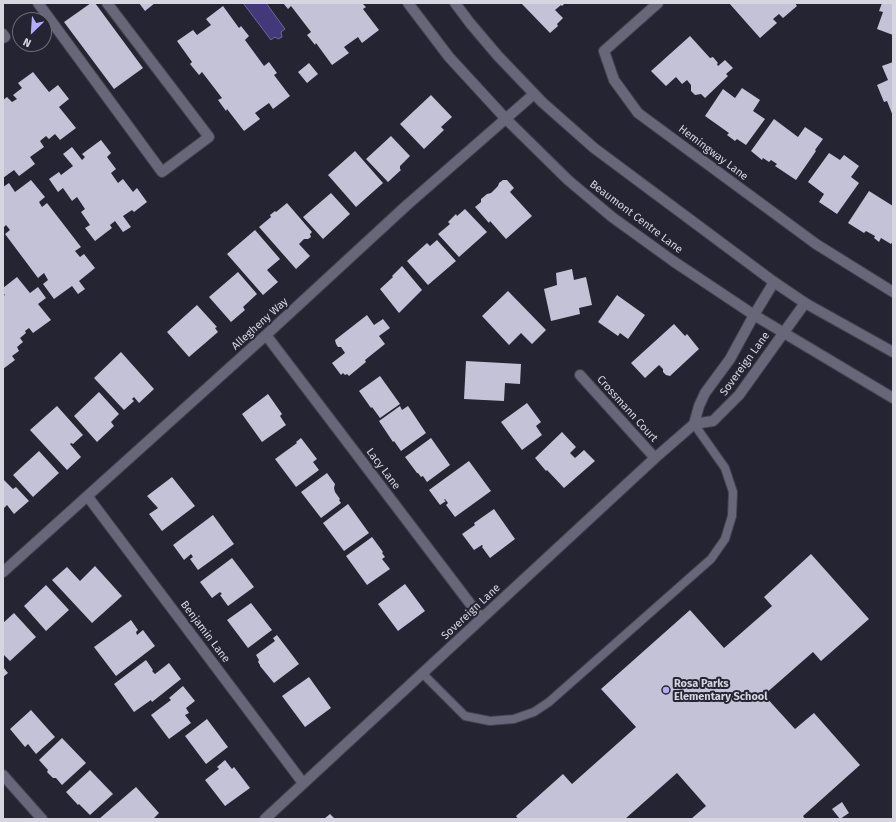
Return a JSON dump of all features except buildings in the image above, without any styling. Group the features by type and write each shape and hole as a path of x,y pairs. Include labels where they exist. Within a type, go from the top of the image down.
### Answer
{"street":[{"path":"38,3 162,172 209,137 107,3"},
{"name":"Beaumont Centre Lane","path":"408,3 449,57 506,119 568,180 612,217 673,261 754,315 893,398"},
{"path":"455,3 498,56 534,94 594,148 774,282 805,302 893,352"},
{"name":"Hemingway Lane","path":"658,3 604,51 614,80 638,112 816,244 893,292"},
{"path":"3,34 5,37 3,38"},
{"name":"Allegheny Way","path":"3,572 266,335 407,205 534,94"},
{"name":"Sovereign Lane","path":"694,424 699,406 705,393 730,359 774,282"},
{"name":"Sovereign Lane","path":"265,819 303,782 655,458 694,424 713,421 728,407 739,395 805,302"},
{"name":"Lacy Lane","path":"266,335 481,618"},
{"name":"Crossmann Court","path":"580,375 655,458"},
{"name":"Benjamin Lane","path":"88,496 303,782"},
{"path":"3,775 42,819"}],"lane":[{"path":"422,673 465,716 490,721 514,720 534,712 549,702 712,558 725,539 732,516 733,492 725,468 694,424"}],"shaded area":[{"path":"243,3 266,3 285,29 281,32 282,37 278,39 275,37 271,40"}],"place":[{"name":"Rosa Parks Elementary School","path":"666,690"}]}
